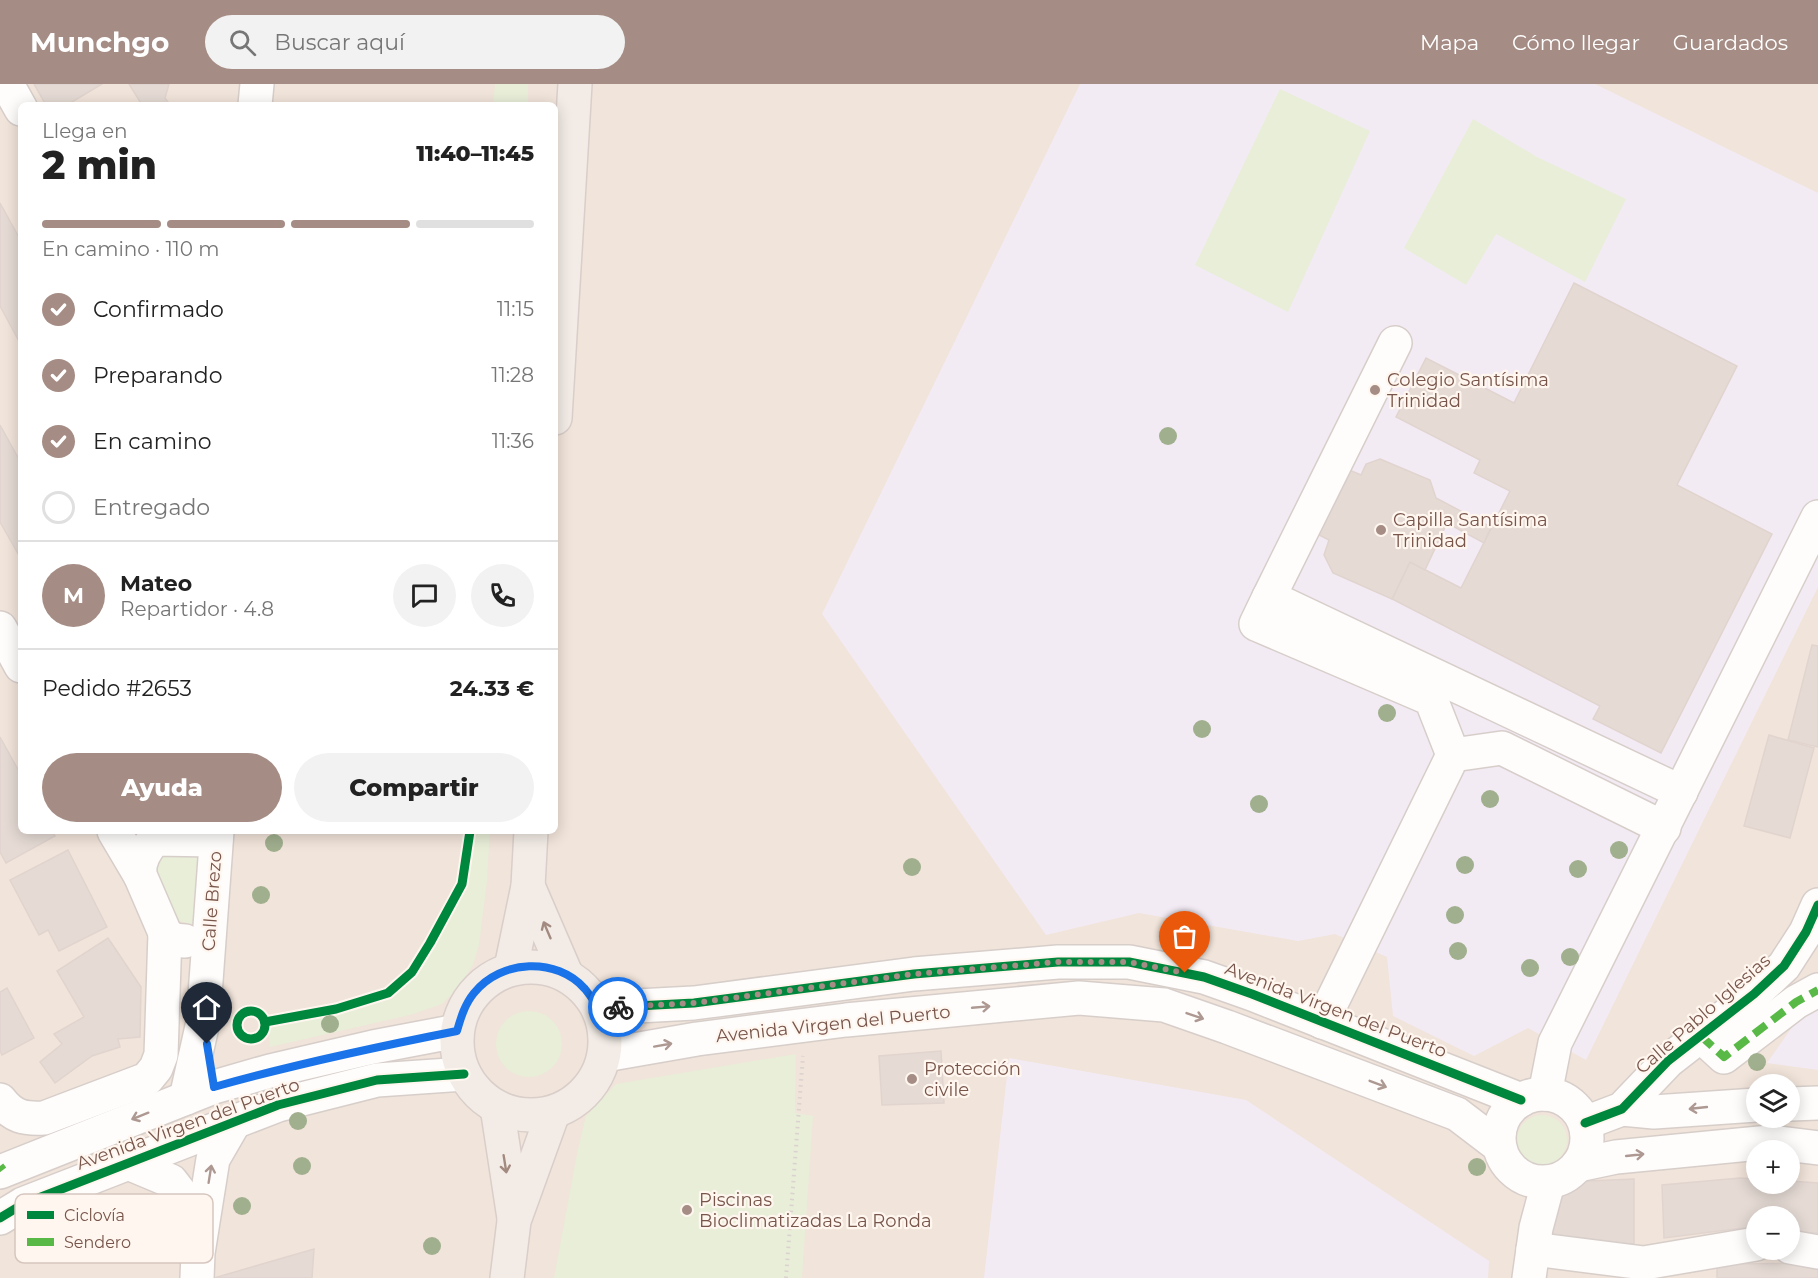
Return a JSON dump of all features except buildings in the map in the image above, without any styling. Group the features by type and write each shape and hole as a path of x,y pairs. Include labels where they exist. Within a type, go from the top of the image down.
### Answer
{"main road":[{"path":"558,368 575,84"},
{"path":"511,968 528,886 531,834"},
{"path":"528,886 566,974"},
{"path":"538,966 566,974 585,988 599,1008 606,1031 605,1055 599,1074 587,1091 572,1104 553,1113 534,1116 515,1114 497,1107 478,1093 464,1074 458,1053 457,1031 463,1010 475,992 491,977 511,968 538,966"},
{"path":"497,1107 514,1221"},
{"path":"507,1278 514,1221 553,1113"}],"street":[{"path":"7,84 18,104"},
{"path":"255,102 256,84"},
{"path":"1322,1022 1453,756 1431,699 1256,624 1395,343"},
{"path":"1533,1097 1556,1043 1818,518"},
{"path":"1269,597 1681,792"},
{"path":"0,628 18,661"},
{"path":"1453,756 1503,748 1664,828"},
{"path":"116,834 140,875 165,933 172,940 208,957"},
{"path":"128,834 154,839 216,835"},
{"name":"Calle Brezo","path":"200,1093 202,1022 216,835"},
{"path":"140,875 139,867 142,859 154,839"},
{"name":"Calle Pablo Iglesias","path":"1585,1123 1622,1109 1668,1061 1754,994 1784,966 1806,932 1818,905"},
{"path":"4,1106 27,1119 44,1118 147,1079 156,1068 161,1055 165,933"},
{"path":"164,980 166,975 174,970 208,957"},
{"name":"Avenida Virgen del Puerto","path":"599,1008 694,1003 914,974 1058,962 1129,962 1204,977 1322,1022 1533,1097"},
{"path":"1701,1036 1725,1057 1796,1002 1818,990"},
{"name":"Avenida Virgen del Puerto","path":"605,1055 697,1039 805,1025 1079,998 1164,1005 1457,1114 1499,1146"},
{"name":"Avenida Virgen del Puerto","path":"0,1172 200,1093 270,1071 457,1031"},
{"name":"Avenida Virgen del Puerto","path":"48,1194 278,1105 377,1080 464,1074"},
{"path":"1554,1095 1572,1104 1585,1123 1587,1140 1584,1153 1578,1166 1566,1176 1534,1179 1510,1167 1499,1146 1501,1124 1506,1113 1533,1097 1554,1095"},
{"path":"1800,1104 1818,1103"},
{"path":"1622,1109 1654,1112 1746,1105"},
{"path":"208,1194 213,1159 235,1121"},
{"path":"1578,1166 1616,1157 1770,1142 1818,1148"},
{"path":"128,1163 171,1182 181,1194"},
{"path":"1534,1179 1533,1252 1644,1263 1746,1246"},
{"name":"Avenida Virgen del Puerto","path":"0,1218 15,1208"},
{"path":"1800,1249 1818,1252"}],"path":[{"path":"786,1278 805,1025"}],"shaded area":[{"path":"0,84 1818,84 1818,1278 0,1278"},
{"name":"Colegio Santísima Trinidad","path":"1080,84 1595,84 1818,193 1818,587 1586,1060 1528,1028 1474,1056 1393,1016 1387,957 1335,934 1298,941 1139,913 1046,935 822,614"},
{"path":"1818,1006 1818,1070 1767,1063 1802,1013"},
{"path":"1009,1058 1246,1100 1489,1261 1488,1278 984,1278"}],"green space":[{"path":"495,84 528,84 528,102 493,102"},
{"path":"1280,89 1370,131 1288,312 1195,265"},
{"path":"1473,119 1537,157 1626,199 1585,282 1496,234 1466,285 1404,248"},
{"path":"472,834 490,834 479,945 473,965 459,987 442,1004 410,1015 270,1047 268,1024 337,1012 389,996 413,972 432,944 463,886"},
{"path":"155,852 193,855 198,860 196,921 190,924 179,921 151,870"},
{"path":"529,1011 542,1013 557,1026 562,1044 560,1057 547,1072 529,1077 516,1075 501,1062 496,1044 498,1031 511,1016"},
{"name":"Piscinas Bioclimatizadas La Ronda","path":"796,1054 795,1113 813,1116 802,1278 554,1278 586,1116 616,1084"},
{"path":"1542,1115 1551,1117 1562,1126 1567,1140 1565,1149 1556,1160 1542,1165 1533,1163 1522,1154 1517,1140 1519,1131 1528,1120"}],"marked path":[{"path":"1701,1036 1724,1057 1796,1002 1818,990"},
{"path":"0,1166 3,1170"}],"cycle path":[{"path":"265,1022 336,1009 388,993 412,972 462,884 470,834"},
{"path":"1585,1123 1622,1109 1668,1061 1754,994 1784,966 1806,932 1818,905"},
{"path":"599,1008 694,1003 914,974 1058,962 1129,962 1204,977 1521,1100"},
{"path":"251,1011 261,1015 265,1025 261,1035 251,1039 241,1035 237,1025 241,1015 251,1011"},
{"path":"49,1194 278,1105 377,1080 464,1074"},
{"path":"0,1218 15,1209"}],"way so far":[{"path":"618,1007 694,1003 914,974 1058,962 1129,962 1185,973"}],"place":[{"name":"Colegio Santísima Trinidad","path":"1375,390"},
{"name":"Capilla Santísima Trinidad","path":"1381,530"},
{"name":"Protección civile","path":"912,1079"},
{"name":"Piscinas Bioclimatizadas La Ronda","path":"687,1210"}],"route":[{"path":"207,1044 214,1087 270,1071 373,1047 457,1031 463,1010 475,992 491,977 511,968 529,966 548,968 566,974 585,988 599,1008 618,1007"}]}
